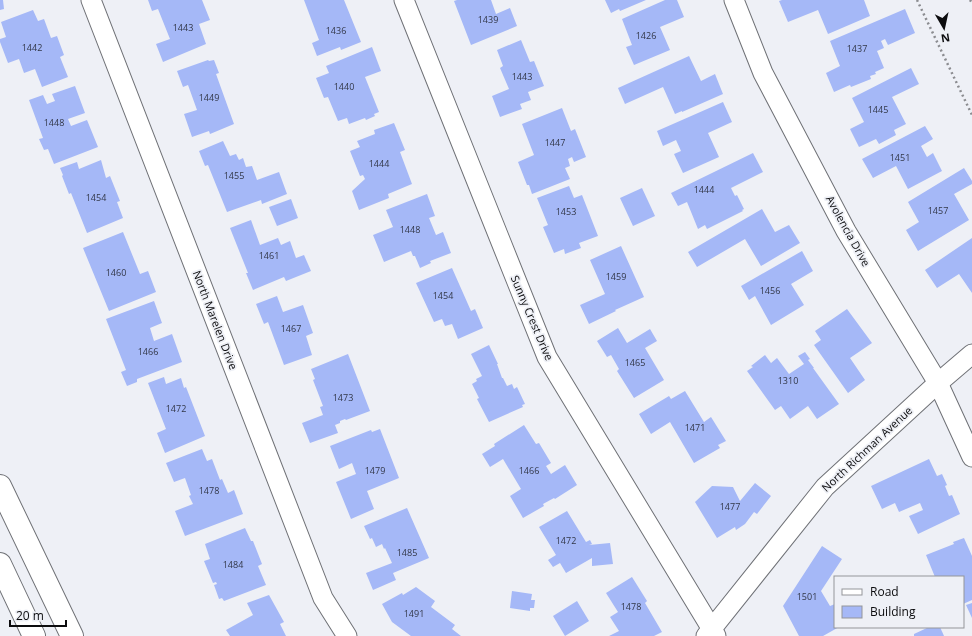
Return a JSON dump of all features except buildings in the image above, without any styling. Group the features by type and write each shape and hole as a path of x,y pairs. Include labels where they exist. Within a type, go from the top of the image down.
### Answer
{"main road":[{"path":"0,486 72,636"},
{"path":"0,564 34,636"}],"street":[{"name":"North Marelen Drive","path":"91,0 323,598 346,636"},
{"name":"Sunny Crest Drive","path":"404,0 547,357 711,634"},
{"name":"Avolencia Drive","path":"734,0 763,73 839,217 938,383 972,457"},
{"name":"North Richman Avenue","path":"711,634 825,487 938,383 972,354"}],"path":[{"path":"917,0 972,115"}]}
